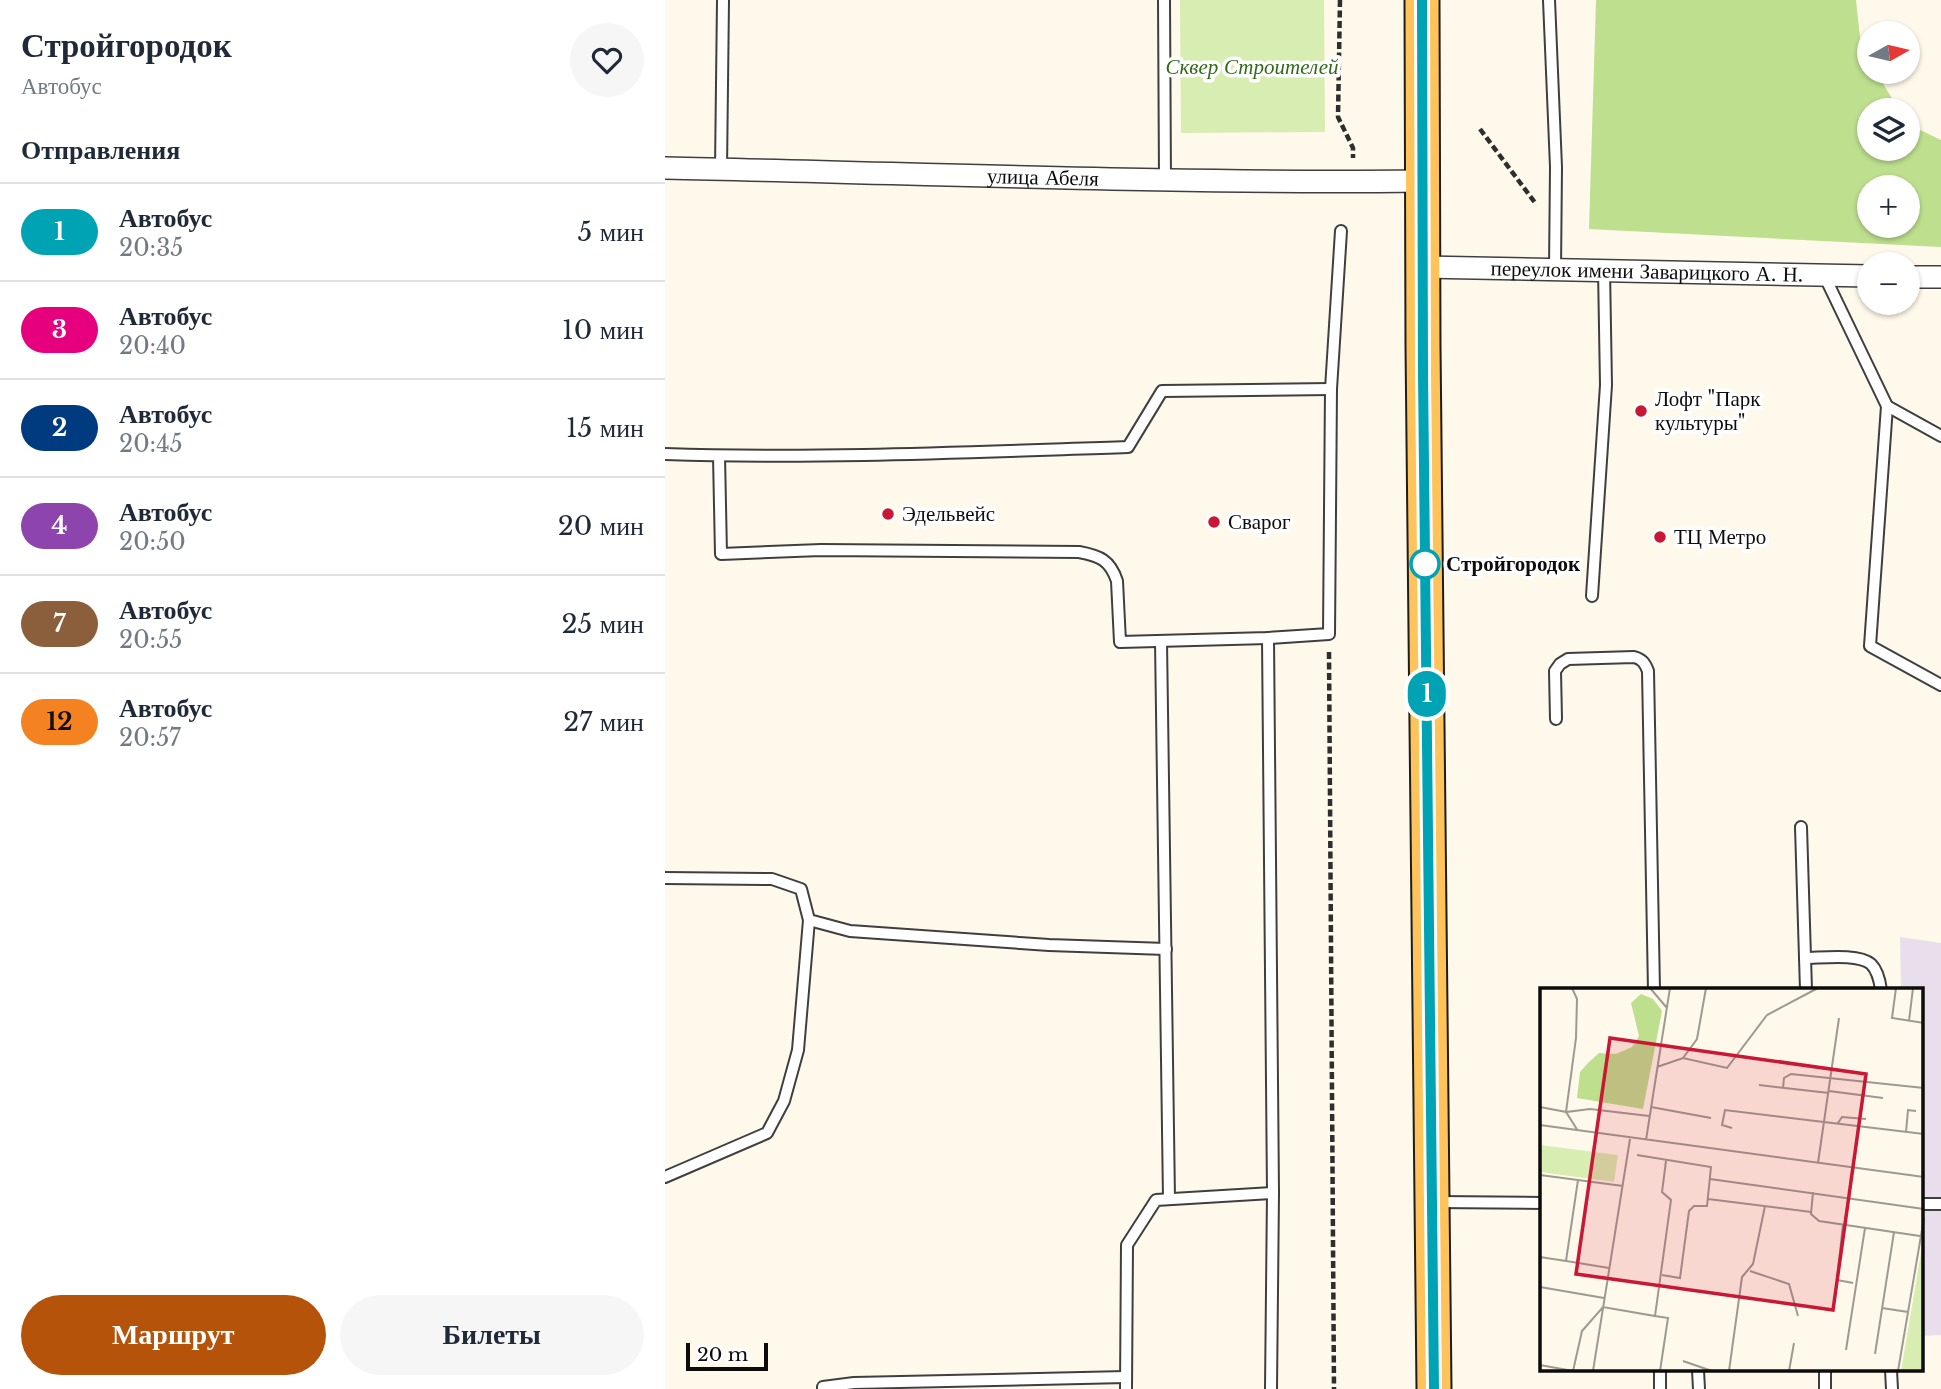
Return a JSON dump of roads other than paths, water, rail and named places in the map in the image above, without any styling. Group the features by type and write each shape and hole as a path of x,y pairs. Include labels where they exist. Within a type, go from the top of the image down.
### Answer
{"main road":[{"path":"1422,0 1421,181 1434,1389"}],"street":[{"name":"улица Абеля","path":"665,168 1165,180 1352,183 1421,181"},
{"name":"переулок имени Заварицкого А. Н.","path":"1423,267 1857,276"},
{"path":"1920,276 1941,277"}],"lane":[{"path":"721,169 723,0"},
{"path":"1164,0 1165,180"},
{"path":"1549,0 1556,167 1556,269"},
{"path":"719,456 721,554 821,550 1079,552 1103,559 1114,571 1117,581 1120,642 1329,634 1331,389 1341,231"},
{"path":"1592,596 1606,385 1605,270"},
{"path":"1824,275 1887,406 1870,646 1941,685"},
{"path":"665,454 923,454 1128,447 1162,391 1331,389"},
{"path":"1887,406 1941,436"},
{"path":"1268,638 1273,1193 1271,1389"},
{"path":"1161,641 1169,1199"},
{"path":"1556,719 1555,671 1568,659 1633,657 1646,664 1649,685 1654,988"},
{"path":"1801,827 1806,988"},
{"path":"665,878 772,879 801,889 809,920 798,1050 784,1101 767,1133 665,1177"},
{"path":"809,920 850,931 1049,945 1165,949"},
{"path":"1805,958 1857,958 1871,964 1880,988"},
{"path":"1126,1389 1127,1245 1156,1200 1273,1193"},
{"path":"1433,1202 1540,1203"},
{"path":"1923,1204 1941,1204"},
{"path":"823,1389 854,1383 1126,1377"}],"place":[{"name":"Лофт \"Парк культуры\"","path":"1641,411"},
{"name":"Эдельвейс","path":"888,514"},
{"name":"Сварог","path":"1214,522"},
{"name":"ТЦ Метро","path":"1660,537"},
{"name":"Стройгородок","path":"1425,564"}],"park label":[{"name":"Сквер Строителей","path":"1252,67"}]}
